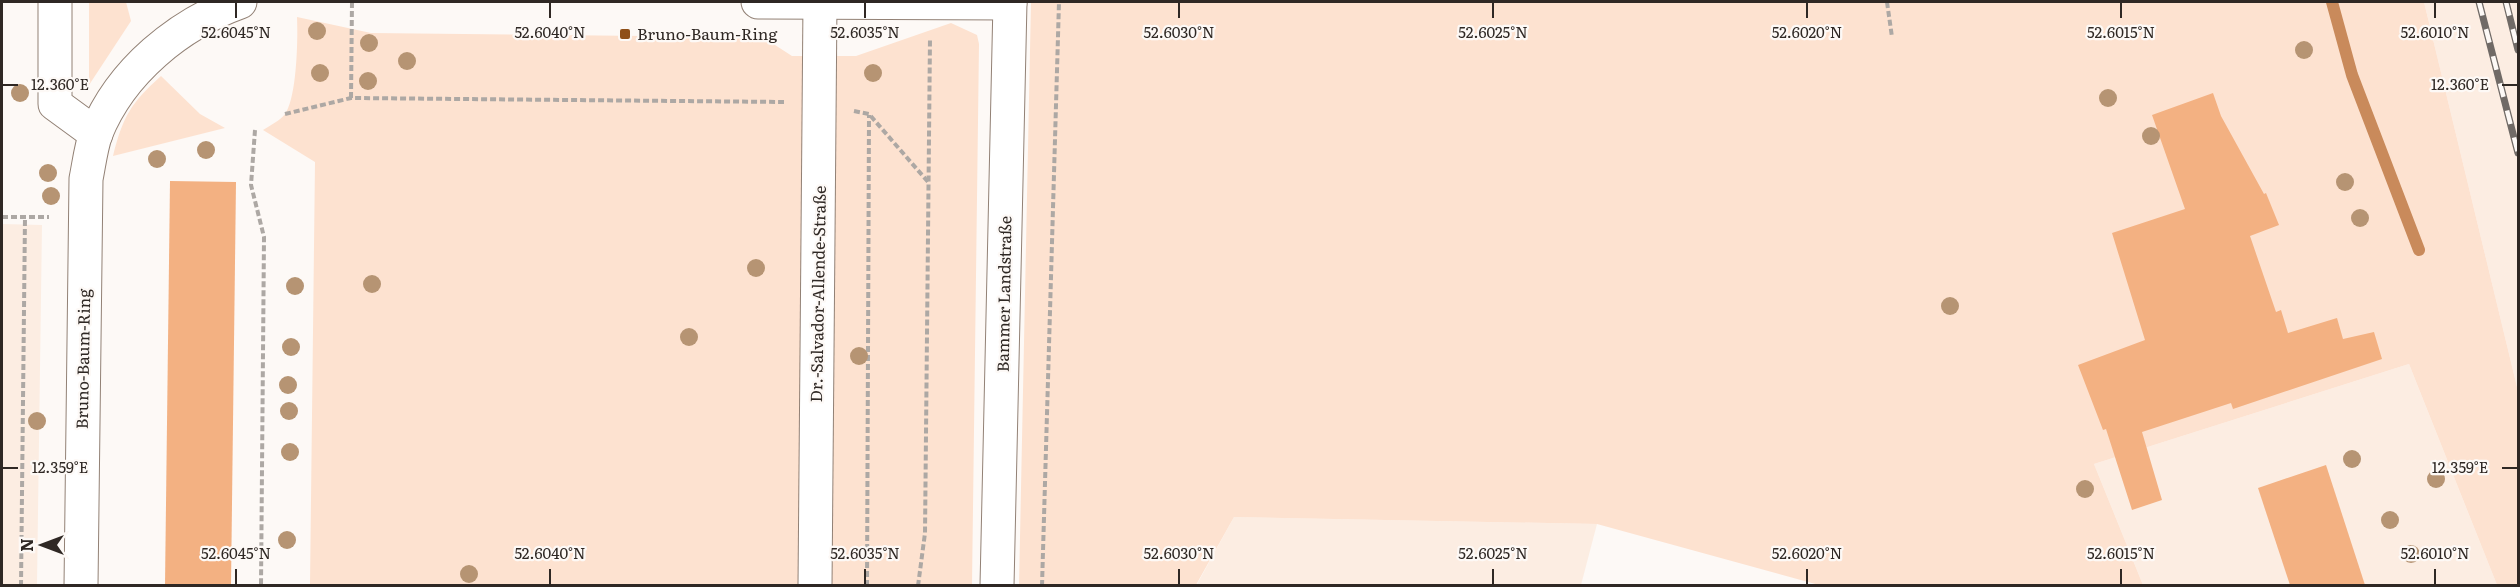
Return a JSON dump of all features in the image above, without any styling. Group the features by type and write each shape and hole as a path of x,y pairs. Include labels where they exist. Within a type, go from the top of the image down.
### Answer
{"street":[{"path":"55,2 55,104 96,134"},
{"name":"Bruno-Baum-Ring","path":"81,585 86,178 96,134 108,110 129,78 165,44 185,28 240,2"},
{"path":"758,2 1010,2"},
{"name":"Dr.-Salvador-Allende-Straße","path":"815,585 820,2"},
{"name":"Bammer Landstraße","path":"997,585 1010,2"}],"path":[{"path":"351,98 352,2"},
{"path":"918,585 925,533 930,2"},
{"path":"1042,585 1059,2"},
{"path":"1887,2 1892,37"},
{"path":"285,114 351,98 820,102 869,114 929,183"},
{"path":"867,585 869,114"},
{"path":"255,130 251,185 264,237 261,585"},
{"path":"2,217 86,218"},
{"path":"21,585 25,217"}],"shaded area":[{"path":"89,2 126,2 131,21 89,85"},
{"path":"1031,2 2424,2 2518,391 2518,585 2497,585 2409,364 2094,464 2143,585 1819,585 1597,524 1234,517 1196,585 1019,586"},
{"path":"2424,2 2518,2 2518,391"},
{"path":"297,17 371,33 734,37 759,39 775,45 792,56 856,56 951,23 977,35 979,44 972,585 310,585 315,162 263,130 278,121 289,106 296,67"},
{"path":"161,76 200,114 225,128 113,156 120,130 130,111 142,94"},
{"path":"2,224 42,225 37,585 2,585"},
{"path":"2409,364 2497,585 2143,585 2094,464"},
{"path":"1234,517 1597,524 1581,585 1196,586"}],"building":[{"path":"2213,93 2221,116 2264,194 2266,193 2279,225 2250,236 2276,312 2281,310 2288,333 2337,318 2343,339 2374,332 2382,359 2233,409 2231,403 2142,432 2162,500 2132,510 2106,429 2103,430 2078,365 2145,340 2112,233 2185,209 2152,115"},
{"path":"170,181 236,182 231,585 165,585"},
{"path":"2326,465 2365,585 2290,585 2258,488"}],"waterway":[{"path":"2332,2 2352,75 2419,250"}],"railway":[{"path":"2479,2 2518,153"},
{"path":"2506,2 2518,50"}],"place":[{"name":"Bruno-Baum-Ring","path":"625,34"}]}
